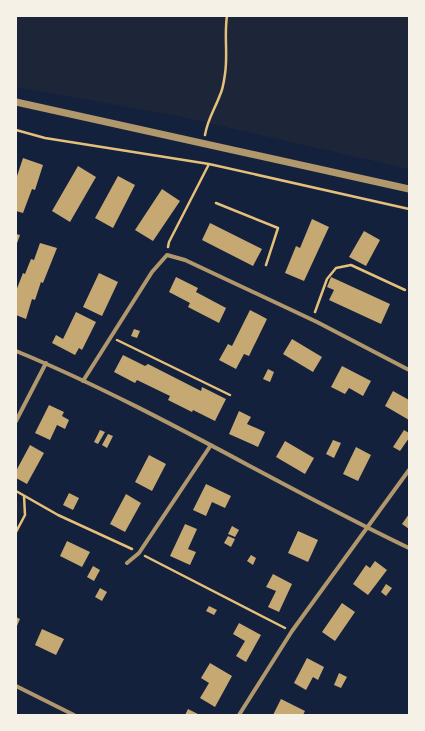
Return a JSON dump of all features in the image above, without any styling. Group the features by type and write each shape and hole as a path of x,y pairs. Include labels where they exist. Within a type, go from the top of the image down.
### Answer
{"street":[{"path":"16,102 409,189"},
{"path":"83,382 152,272 167,255 185,260 312,320 409,370"},
{"path":"16,351 46,363 211,445 368,529 409,548"},
{"path":"16,421 46,363"},
{"path":"127,563 139,553 211,445"},
{"path":"239,715 292,631 340,564 368,529 409,470"},
{"path":"16,686 74,715"}],"path":[{"path":"204,143 208,120 221,94 225,72 227,39 225,27 227,16"},
{"path":"16,130 45,138 209,164 409,209"},
{"path":"167,255 169,242 209,164"},
{"path":"216,203 278,228 266,265"},
{"path":"312,320 327,279 336,268 351,265 405,290"},
{"path":"111,337 230,396"},
{"path":"16,492 58,515 139,553 292,631"},
{"path":"16,532 25,515 24,496"}],"shaded area":[{"path":"16,16 409,16 409,169 178,116 16,87"},
{"path":"16,500 27,505 16,524"}],"building":[{"path":"23,158 43,165 35,190 32,189 23,213 16,211 16,179"},
{"path":"78,166 96,177 70,222 52,211"},
{"path":"118,176 135,185 113,228 95,218"},
{"path":"162,189 180,201 153,241 135,230"},
{"path":"312,219 329,227 304,281 285,273 296,246 300,248"},
{"path":"210,223 262,249 253,266 202,240"},
{"path":"364,231 380,240 366,266 349,257"},
{"path":"16,234 20,235 16,246"},
{"path":"40,243 57,248 43,283 41,282 35,300 32,299 26,319 16,315 16,291 23,273 25,274 31,259 34,260"},
{"path":"99,273 118,282 102,316 83,307"},
{"path":"176,277 198,288 196,292 226,308 219,323 188,307 190,303 169,292"},
{"path":"331,277 390,304 381,324 329,300 334,290 327,287"},
{"path":"250,310 267,319 249,356 244,354 236,369 219,360 228,344 232,346"},
{"path":"76,312 96,322 82,350 79,348 75,355 52,343 56,335 63,339"},
{"path":"134,329 140,331 137,338 131,336"},
{"path":"292,339 322,357 313,372 283,354"},
{"path":"123,355 145,366 148,364 201,391 202,387 226,399 215,421 168,400 170,396 137,380 135,383 114,372"},
{"path":"342,366 371,381 363,396 349,388 345,394 331,387"},
{"path":"268,369 274,372 270,382 263,379"},
{"path":"393,391 409,400 409,420 385,406"},
{"path":"49,405 64,412 62,416 69,420 65,429 57,425 50,440 35,433"},
{"path":"239,411 251,417 247,424 265,432 258,447 229,434"},
{"path":"100,430 105,432 98,444 94,442"},
{"path":"404,430 409,433 409,438 400,451 393,447"},
{"path":"108,434 113,436 107,448 102,445"},
{"path":"333,440 341,443 334,458 326,454"},
{"path":"285,441 314,458 305,474 276,457"},
{"path":"30,445 44,453 27,484 16,478 16,471"},
{"path":"356,447 371,455 358,481 343,474"},
{"path":"149,455 166,464 152,491 135,482"},
{"path":"206,484 231,496 225,508 212,502 206,516 193,510"},
{"path":"69,493 79,498 73,510 63,505"},
{"path":"126,494 141,503 125,532 110,524"},
{"path":"409,514 409,529 402,524"},
{"path":"185,524 197,529 188,549 196,552 190,565 170,556"},
{"path":"232,526 239,530 235,537 228,534"},
{"path":"298,531 318,540 308,562 288,553"},
{"path":"228,536 235,539 231,547 224,543"},
{"path":"67,541 90,552 82,567 60,556"},
{"path":"251,555 256,558 253,565 247,561"},
{"path":"375,561 387,570 368,595 353,584 366,565 370,568"},
{"path":"93,566 100,570 94,581 87,577"},
{"path":"273,574 292,584 279,612 268,607 276,591 266,587"},
{"path":"386,584 392,588 386,596 381,592"},
{"path":"100,588 107,592 102,601 95,597"},
{"path":"342,603 355,612 335,641 322,632"},
{"path":"209,606 217,610 214,615 206,611"},
{"path":"16,617 20,619 16,628"},
{"path":"239,623 261,635 246,662 236,656 245,641 233,634"},
{"path":"42,629 64,639 56,655 35,645"},
{"path":"307,658 324,667 318,680 313,677 306,690 294,683"},
{"path":"210,663 232,676 215,707 200,698 209,683 201,678"},
{"path":"339,673 347,677 341,688 334,685"},
{"path":"281,699 305,711 303,715 273,715"},
{"path":"188,709 200,715 185,715"}]}
